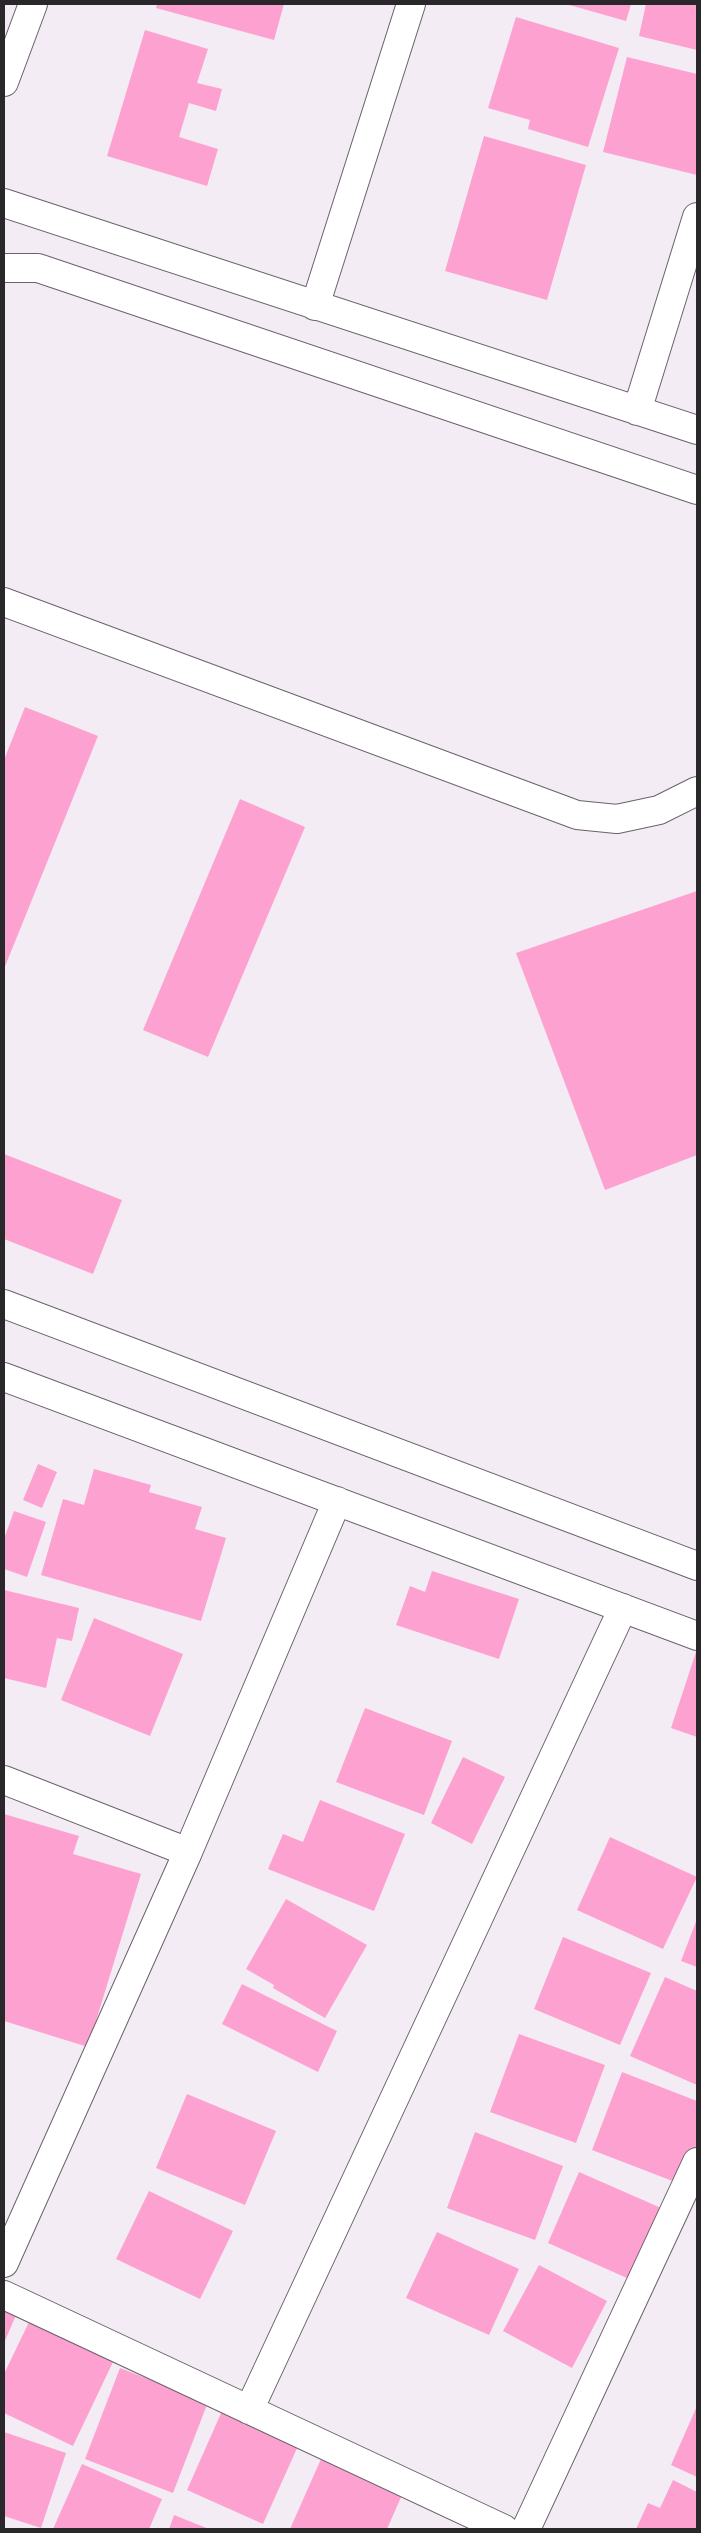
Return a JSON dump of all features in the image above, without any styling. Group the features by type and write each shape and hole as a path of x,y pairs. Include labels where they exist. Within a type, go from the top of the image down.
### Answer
{"street":[{"path":"4,82 32,4"},
{"path":"315,306 411,4"},
{"path":"4,203 697,430"},
{"path":"637,411 697,217"},
{"path":"4,268 38,268 697,490"},
{"path":"4,602 578,815 617,820 659,810 697,791"},
{"path":"4,1304 697,1566"},
{"path":"4,1377 697,1636"},
{"path":"4,2263 188,1852 337,1502"},
{"path":"249,2410 623,1608"},
{"path":"4,1780 188,1852"},
{"path":"526,2529 697,2162"},
{"path":"4,2295 504,2529"}],"building":[{"path":"157,4 284,4 274,40 156,8"},
{"path":"566,4 631,4 626,21"},
{"path":"646,4 697,4 697,50 639,36"},
{"path":"516,17 619,48 588,147 528,129 530,120 488,108"},
{"path":"145,30 208,49 197,83 222,89 216,111 189,103 179,137 218,149 207,186 107,156"},
{"path":"627,57 697,74 697,175 603,152"},
{"path":"484,136 586,165 547,300 445,271"},
{"path":"25,707 98,736 4,969 4,760"},
{"path":"240,799 305,827 208,1057 143,1030"},
{"path":"697,891 697,1155 605,1190 516,953"},
{"path":"4,1154 122,1200 93,1274 4,1239"},
{"path":"38,1464 57,1472 42,1508 23,1500"},
{"path":"94,1469 151,1485 149,1492 202,1507 195,1529 226,1538 201,1621 41,1575 63,1499 84,1505"},
{"path":"14,1511 46,1522 27,1577 4,1569 4,1539"},
{"path":"432,1571 519,1599 499,1659 396,1625 410,1586 425,1592"},
{"path":"4,1590 79,1608 72,1641 57,1638 46,1688 4,1678"},
{"path":"94,1618 183,1654 150,1736 61,1700"},
{"path":"697,1649 697,1737 671,1728"},
{"path":"365,1708 452,1741 424,1815 336,1782"},
{"path":"463,1757 505,1777 472,1844 431,1823"},
{"path":"320,1800 405,1834 374,1911 268,1869 283,1834 303,1842"},
{"path":"4,1814 79,1836 73,1854 141,1874 88,2047 4,2021"},
{"path":"610,1837 697,1877 663,1949 577,1910"},
{"path":"286,1899 367,1945 325,2018 273,1988 274,1985 246,1969"},
{"path":"697,1919 697,1967 681,1961"},
{"path":"563,1937 651,1973 620,2045 534,2009"},
{"path":"665,1977 697,1991 697,2085 630,2056"},
{"path":"242,1984 337,2031 318,2072 222,2024"},
{"path":"519,2034 605,2065 576,2143 490,2112"},
{"path":"622,2072 697,2101 697,2148 683,2185 592,2150"},
{"path":"187,2094 276,2131 245,2205 156,2168"},
{"path":"475,2132 563,2166 535,2240 447,2208"},
{"path":"579,2172 668,2211 636,2282 548,2243"},
{"path":"149,2191 233,2231 200,2299 116,2259"},
{"path":"437,2232 519,2269 489,2335 406,2298"},
{"path":"539,2265 607,2301 572,2368 503,2331"},
{"path":"4,2308 17,2313 4,2343"},
{"path":"29,2322 113,2362 73,2446 4,2413 4,2374"},
{"path":"120,2368 208,2402 173,2493 85,2459"},
{"path":"697,2406 697,2477 671,2465"},
{"path":"222,2411 298,2446 263,2524 187,2490"},
{"path":"4,2432 66,2453 41,2528 4,2516"},
{"path":"321,2459 402,2495 387,2529 290,2529"},
{"path":"82,2464 162,2499 149,2529 53,2529"},
{"path":"673,2480 697,2492 697,2529 636,2529 648,2503 660,2508"},
{"path":"174,2515 209,2529 169,2529"}]}
